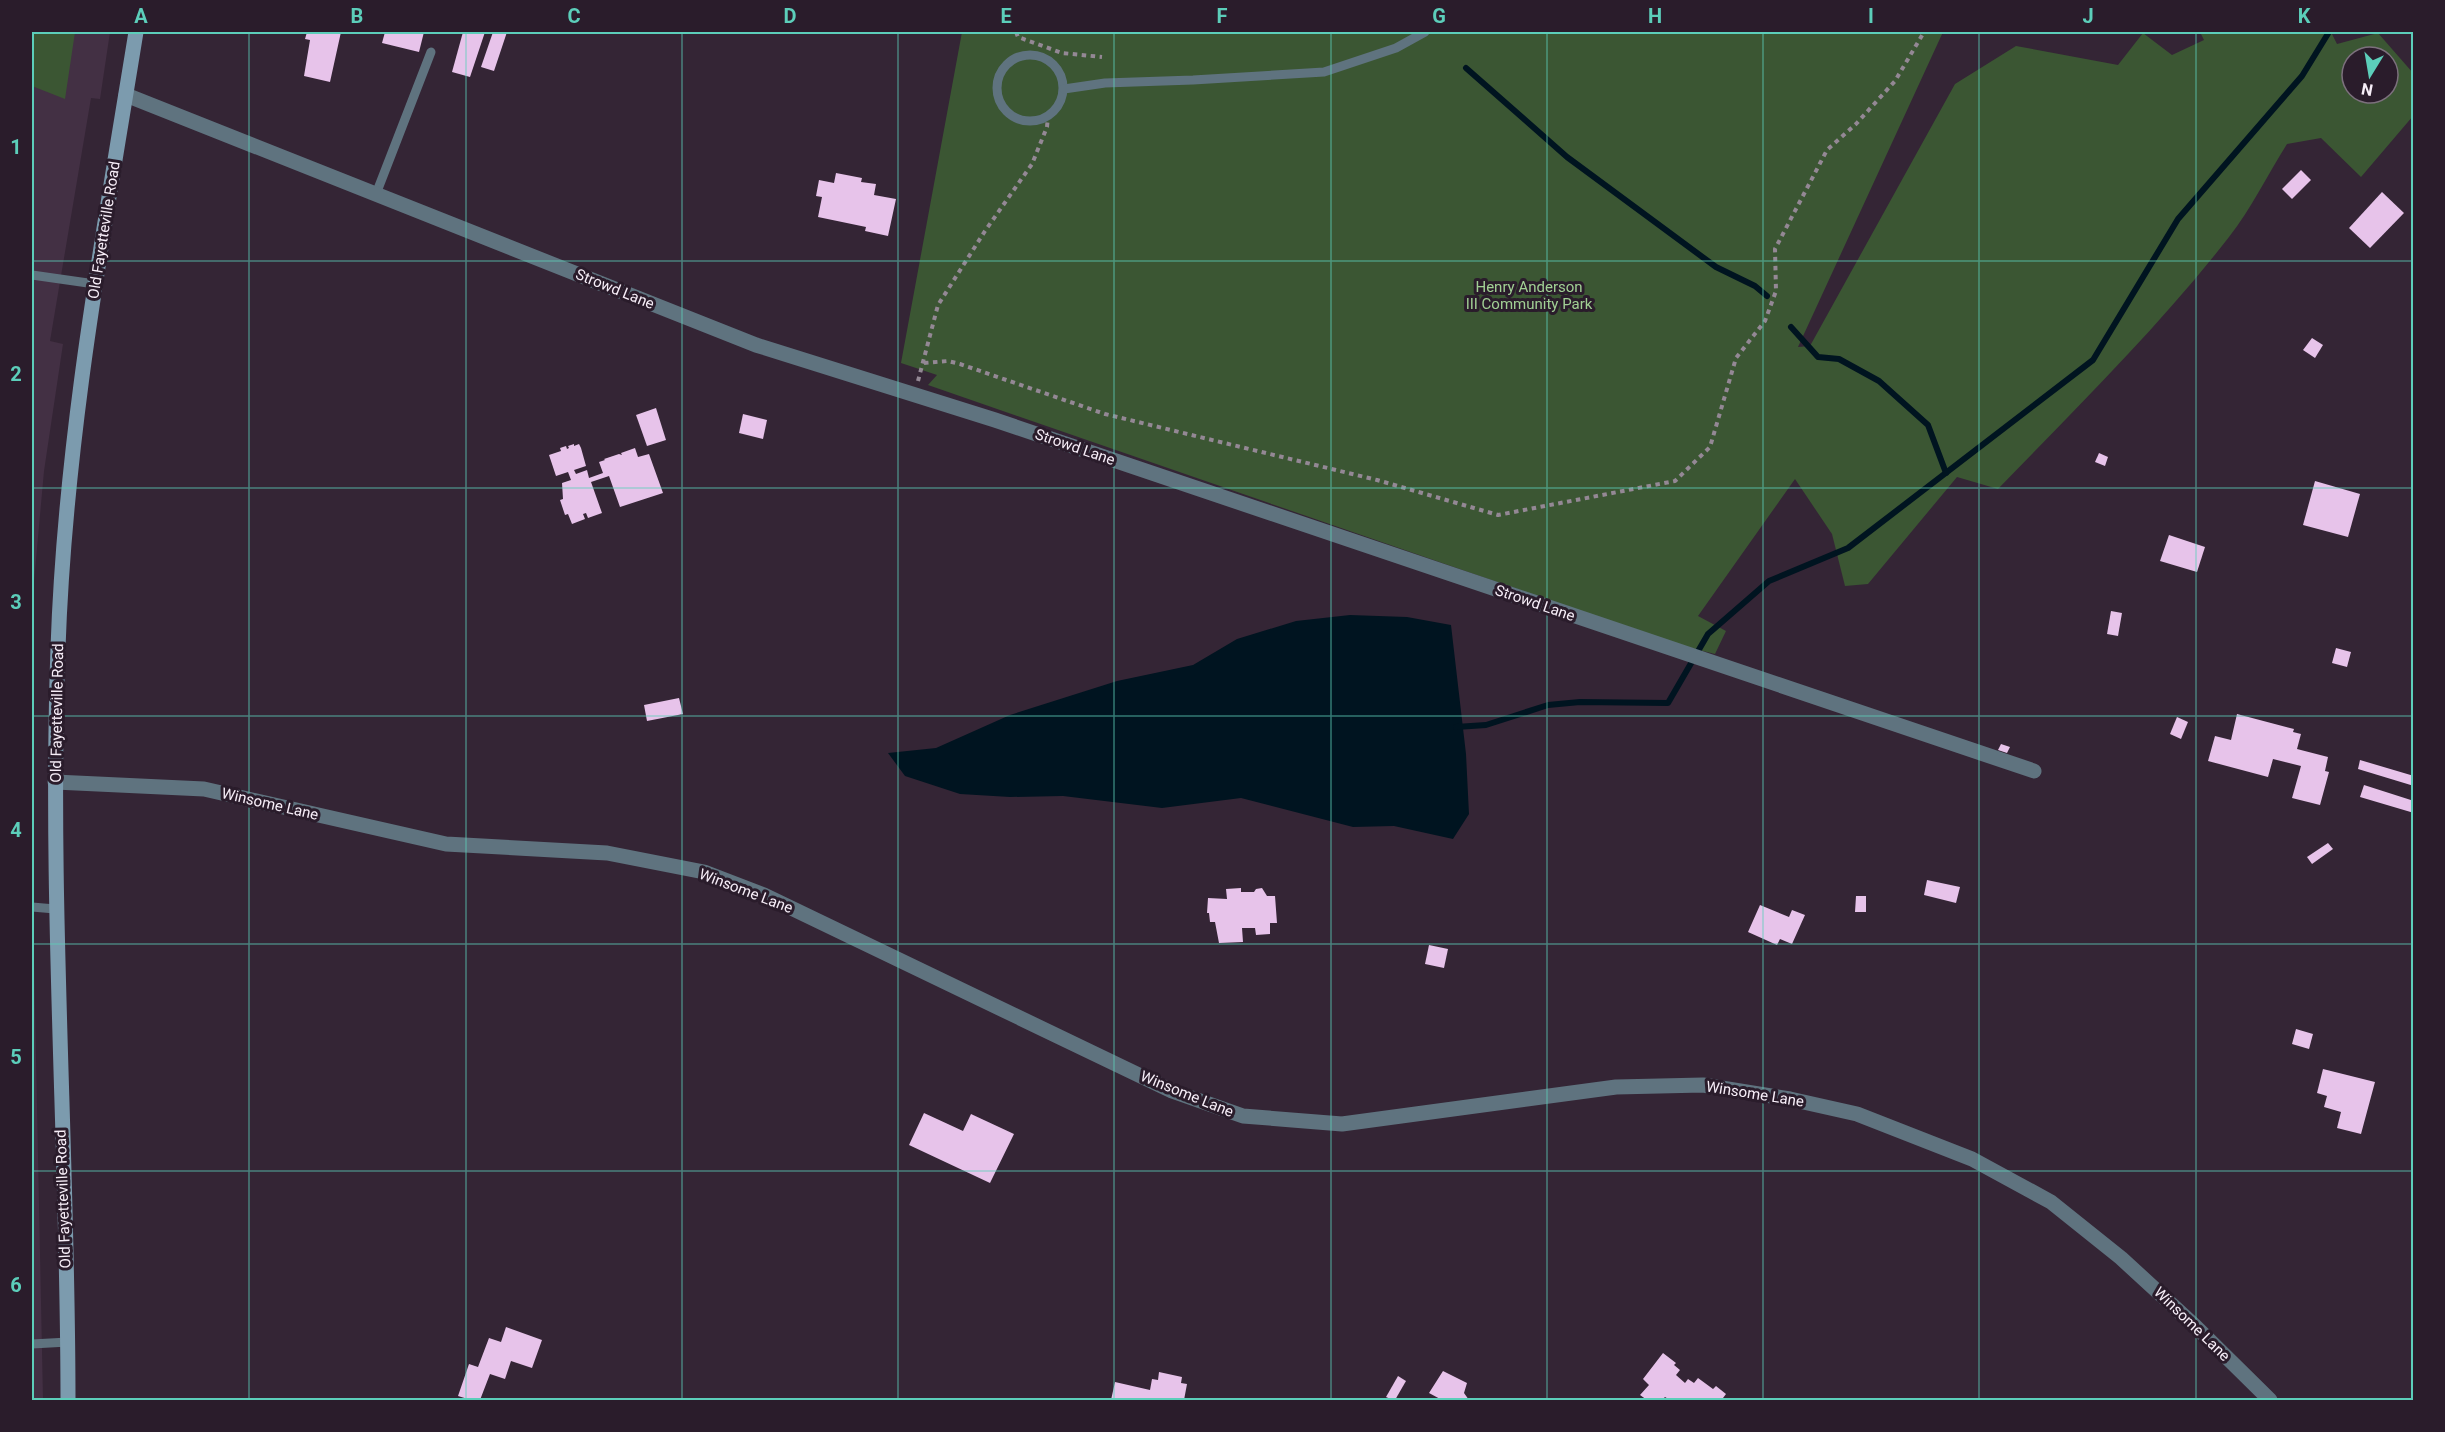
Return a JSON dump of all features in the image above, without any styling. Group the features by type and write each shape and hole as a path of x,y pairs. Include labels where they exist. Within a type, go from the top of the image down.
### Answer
{"street":[{"name":"Old Fayetteville Road","path":"68,1401 55,909 58,646 70,466 95,284 136,32"},
{"name":"Strowd Lane","path":"126,95 756,345 995,420 2034,771"},
{"name":"Winsome Lane","path":"55,782 204,789 446,844 607,853 704,872 764,895 1172,1091 1243,1116 1342,1124 1616,1087 1703,1085 1790,1099 1857,1114 1972,1159 2051,1202 2121,1258 2195,1326 2270,1401"}],"lane":[{"path":"1064,89 1105,83 1324,72 1396,48 1425,32"},
{"path":"376,194 431,52"},
{"path":"1022,55 1038,55 1056,66 1062,76 1064,89 1057,108 1048,116 1026,121 1006,112 999,102 996,91 998,77 1011,60 1022,55"},
{"path":"32,275 95,284"},
{"path":"32,907 55,909"},
{"path":"32,1344 68,1342"}],"path":[{"path":"1016,32 1018,37 1062,53 1102,57"},
{"path":"924,363 948,361 960,364 1105,414 1377,480 1498,515 1675,481 1710,447 1736,358 1765,321 1776,291 1775,249 1827,150 1856,124 1895,81 1924,32"},
{"path":"913,395 924,363 938,305 985,231 1032,164 1047,127 1048,116"}],"shaded area":[{"path":"32,32 110,32 100,99 91,98 50,341 63,344 44,471 33,593"},
{"path":"32,960 34,960 43,1400 32,1400"}],"green space":[{"path":"32,32 75,32 65,99 32,86"},
{"name":"Henry Anderson III Community Park","path":"962,32 1943,32 1798,347 1810,346 1955,84 2016,46 2118,65 2143,33 2172,55 2204,40 2200,32 2331,32 2337,44 2378,33 2388,45 2340,45 2340,105 2400,105 2400,58 2413,73 2413,116 2361,177 2321,138 2287,144 2229,237 2117,366 1998,489 1957,477 1868,584 1845,586 1832,534 1795,479 1698,616 1726,631 1715,654 1679,645 928,385 937,375 901,363"}],"water":[{"path":"1350,615 1407,617 1451,625 1466,754 1469,814 1453,839 1394,826 1353,827 1241,798 1162,808 1063,796 1010,797 960,794 905,776 888,753 936,748 1010,715 1117,681 1193,665 1237,639 1296,621"}],"building":[{"path":"307,32 341,32 330,82 304,76 310,40 305,39"},
{"path":"385,32 424,32 419,52 382,43"},
{"path":"463,32 485,32 470,77 452,72"},
{"path":"493,32 507,32 494,71 481,67"},
{"path":"2301,170 2311,180 2292,199 2282,189"},
{"path":"836,173 862,178 861,182 876,184 874,195 896,199 888,236 865,231 866,227 818,217 822,197 816,196 819,180 834,183"},
{"path":"2382,192 2404,213 2370,248 2349,228"},
{"path":"2312,338 2323,345 2315,358 2303,350"},
{"path":"656,408 666,440 647,446 636,415"},
{"path":"743,414 767,420 763,439 739,433"},
{"path":"574,444 574,446 579,444 586,466 574,470 576,474 587,470 589,478 603,473 599,462 604,459 622,455 621,453 635,448 638,457 649,454 663,493 620,507 609,476 591,482 602,513 588,518 586,513 583,514 585,519 572,524 568,514 565,515 560,500 563,499 562,483 571,480 568,472 556,476 549,455 561,451 560,448 566,446 567,449 568,446"},
{"path":"2099,453 2108,457 2105,466 2095,462"},
{"path":"2315,481 2360,494 2348,537 2303,525"},
{"path":"2169,535 2205,547 2197,572 2160,561"},
{"path":"2111,611 2122,613 2118,636 2107,634"},
{"path":"2336,648 2351,652 2347,667 2332,663"},
{"path":"679,698 683,714 647,721 644,705"},
{"path":"2237,714 2294,729 2293,732 2301,734 2297,749 2328,757 2325,771 2329,772 2320,805 2292,798 2301,766 2273,759 2268,777 2208,761 2215,736 2231,740"},
{"path":"2177,717 2188,722 2181,739 2170,734"},
{"path":"2001,744 2010,747 2007,753 1998,750"},
{"path":"2360,760 2414,776 2414,786 2358,769"},
{"path":"2364,785 2414,801 2414,813 2360,797"},
{"path":"2328,843 2333,849 2312,864 2307,857"},
{"path":"1927,880 1960,887 1956,903 1924,895"},
{"path":"1241,888 1241,892 1254,892 1262,888 1267,896 1275,896 1277,923 1270,923 1270,934 1256,935 1255,928 1242,928 1243,942 1219,943 1215,922 1210,922 1209,913 1207,913 1208,898 1227,899 1226,889"},
{"path":"1856,896 1866,896 1866,912 1855,912"},
{"path":"1760,905 1789,917 1792,910 1805,915 1792,944 1780,939 1777,945 1748,932"},
{"path":"1429,945 1448,949 1444,968 1425,964"},
{"path":"2296,1029 2313,1034 2309,1049 2292,1044"},
{"path":"2323,1069 2375,1082 2361,1134 2337,1128 2341,1112 2324,1107 2327,1096 2317,1093"},
{"path":"924,1113 963,1131 971,1114 1014,1134 990,1183 909,1145"},
{"path":"506,1327 542,1340 532,1368 511,1361 505,1379 490,1374 480,1400 458,1396 469,1364 478,1367 489,1338 501,1342"},
{"path":"1663,1353 1676,1363 1674,1365 1680,1370 1676,1375 1685,1383 1688,1379 1694,1383 1698,1378 1713,1389 1716,1386 1726,1394 1723,1398 1726,1400 1670,1400 1665,1397 1662,1400 1647,1400 1640,1395 1649,1385 1643,1379"},
{"path":"1443,1371 1467,1383 1464,1393 1469,1400 1442,1400 1429,1393"},
{"path":"1159,1372 1182,1377 1181,1383 1187,1384 1184,1400 1111,1400 1115,1382 1150,1390 1152,1379 1158,1380"},
{"path":"1398,1376 1406,1381 1393,1400 1386,1397"}],"waterway":[{"path":"1456,727 1486,725 1548,705 1580,702 1668,703 1708,634 1769,581 1848,548 2093,360 2178,219 2302,76 2329,32"},
{"path":"1466,68 1567,157 1716,267 1755,286 1767,296"},
{"path":"1791,327 1818,357 1839,359 1879,381 1928,425 1946,473"}]}
